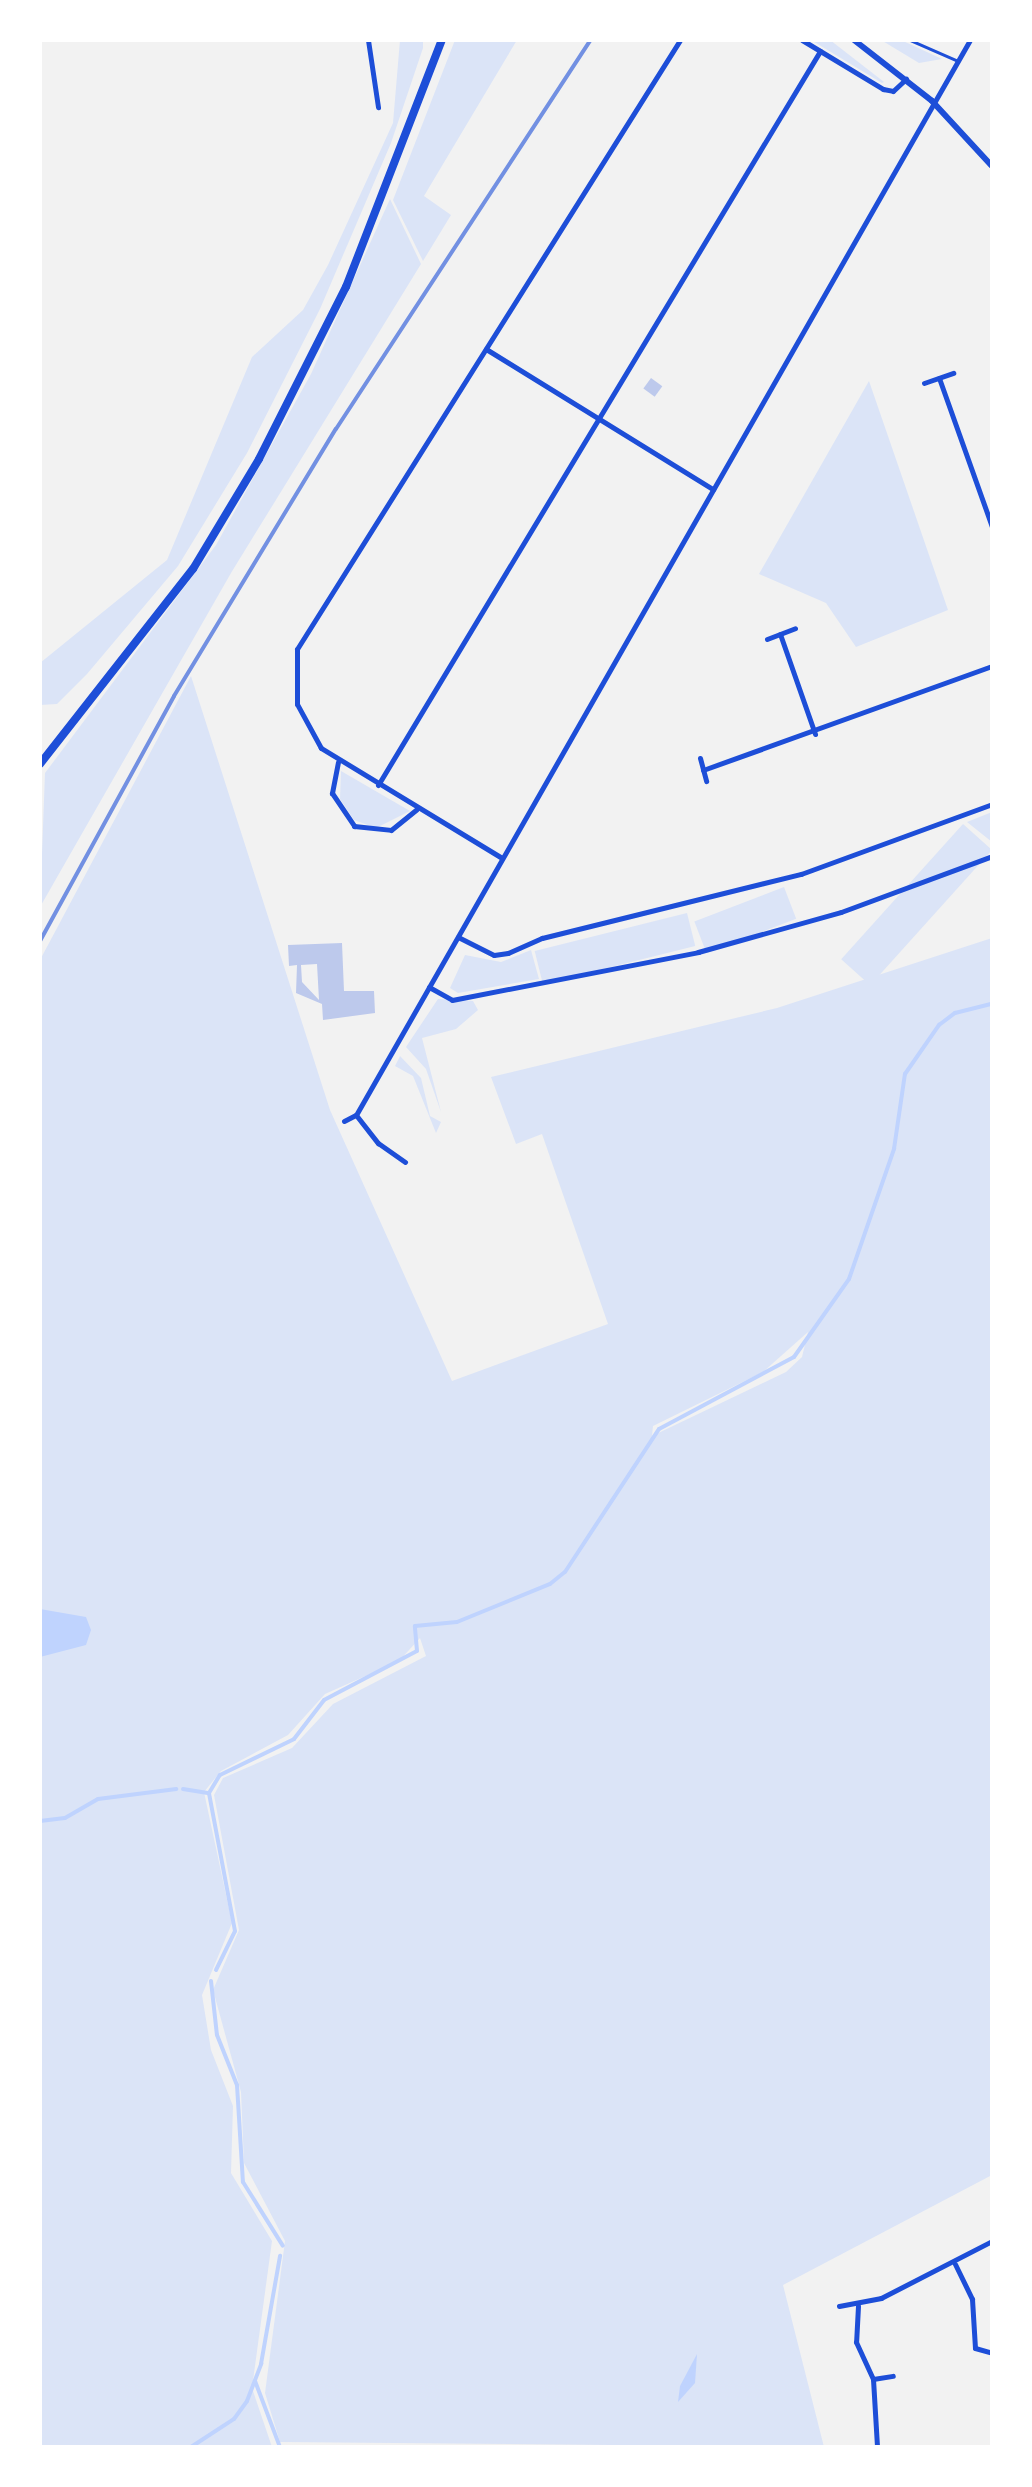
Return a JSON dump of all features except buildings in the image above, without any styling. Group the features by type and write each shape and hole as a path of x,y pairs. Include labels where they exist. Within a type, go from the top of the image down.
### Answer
{"main road":[{"path":"40,764 193,569 250,474 346,286 442,40"}],"street":[{"path":"368,40 378,107"},
{"path":"502,858 338,762 301,716 294,676 297,649 680,40"},
{"path":"802,40 884,89 894,91 906,79"},
{"path":"854,40 932,101 992,166"},
{"path":"344,1121 356,1115 970,40"},
{"path":"378,785 820,50"},
{"path":"486,348 713,488"},
{"path":"924,383 953,373"},
{"path":"939,378 992,527"},
{"path":"767,639 794,628"},
{"path":"780,634 815,734"},
{"path":"703,770 815,734 992,666"},
{"path":"700,758 706,781"},
{"path":"338,762 332,793 354,826 390,830 418,809"},
{"path":"457,937 494,954 508,953 542,938 801,874 992,804"},
{"path":"428,986 452,1000 680,956 827,916 992,856"},
{"path":"356,1115 378,1143 405,1162"},
{"path":"839,2306 858,2306 955,2264 992,2240"},
{"path":"955,2264 972,2299 975,2348 992,2353"},
{"path":"858,2306 858,2354 873,2380 877,2447"},
{"path":"873,2380 893,2376"}],"lane":[{"path":"910,40 957,60"}],"shaded area":[{"path":"400,40 423,40 423,48 391,143 320,309 247,453 178,566 87,674 57,704 40,705 40,663 167,560 252,357 303,310 328,265 393,123"},
{"path":"455,40 517,40 424,196 451,215 423,261 393,200"},
{"path":"811,40 830,40 884,82 882,83"},
{"path":"881,40 901,40 942,59 919,63"},
{"path":"390,199 421,264 231,573 40,907 45,773 216,545 311,374"},
{"path":"869,381 948,610 856,647 826,603 759,574"},
{"path":"191,676 330,1110 452,1381 608,1324 542,1134 516,1144 491,1077 777,1008 992,938 992,2175 783,2285 824,2447 280,2442 265,2393 285,2241 244,2163 241,2092 213,1990 239,1930 214,1795 223,1778 292,1748 333,1704 426,1656 420,1638 399,1661 325,1694 288,1735 221,1771 204,1792 232,1923 202,1995 211,2050 233,2106 231,2173 272,2241 252,2388 272,2447 40,2447 40,960","holes":["808,1332 802,1357 786,1372 652,1436 653,1426 763,1372"]},
{"path":"341,771 410,811 376,828 354,820 340,799"},
{"path":"992,812 992,842 967,822"},
{"path":"963,824 992,850 870,985 841,959"},
{"path":"784,887 796,919 707,953 694,921"},
{"path":"687,913 695,946 543,984 535,951"},
{"path":"531,950 539,979 458,993 450,988 465,955 501,962"},
{"path":"438,999 473,1001 478,1010 456,1029 422,1038 441,1112 426,1069 406,1047"},
{"path":"400,1056 421,1078 430,1116 441,1122 436,1133 413,1076 395,1066"}],"water":[{"path":"40,1609 86,1617 91,1630 86,1645 40,1657"},
{"path":"697,2354 695,2383 678,2402 680,2386"}],"waterway":[{"path":"216,1970 235,1931 209,1793 220,1775 294,1739 324,1700 417,1651 415,1626 457,1622 550,1584 565,1572 659,1429 794,1357 849,1279 894,1149 905,1074 939,1025 955,1013 992,1004"},
{"path":"40,1821 65,1818 98,1799 176,1789"},
{"path":"183,1789 208,1793"},
{"path":"211,1981 217,2035 237,2085 243,2182 283,2246"},
{"path":"191,2447 234,2419 247,2401 261,2364 280,2256"},
{"path":"255,2381 280,2447"}],"railway":[{"path":"40,941 174,696 336,429 591,40"}]}
